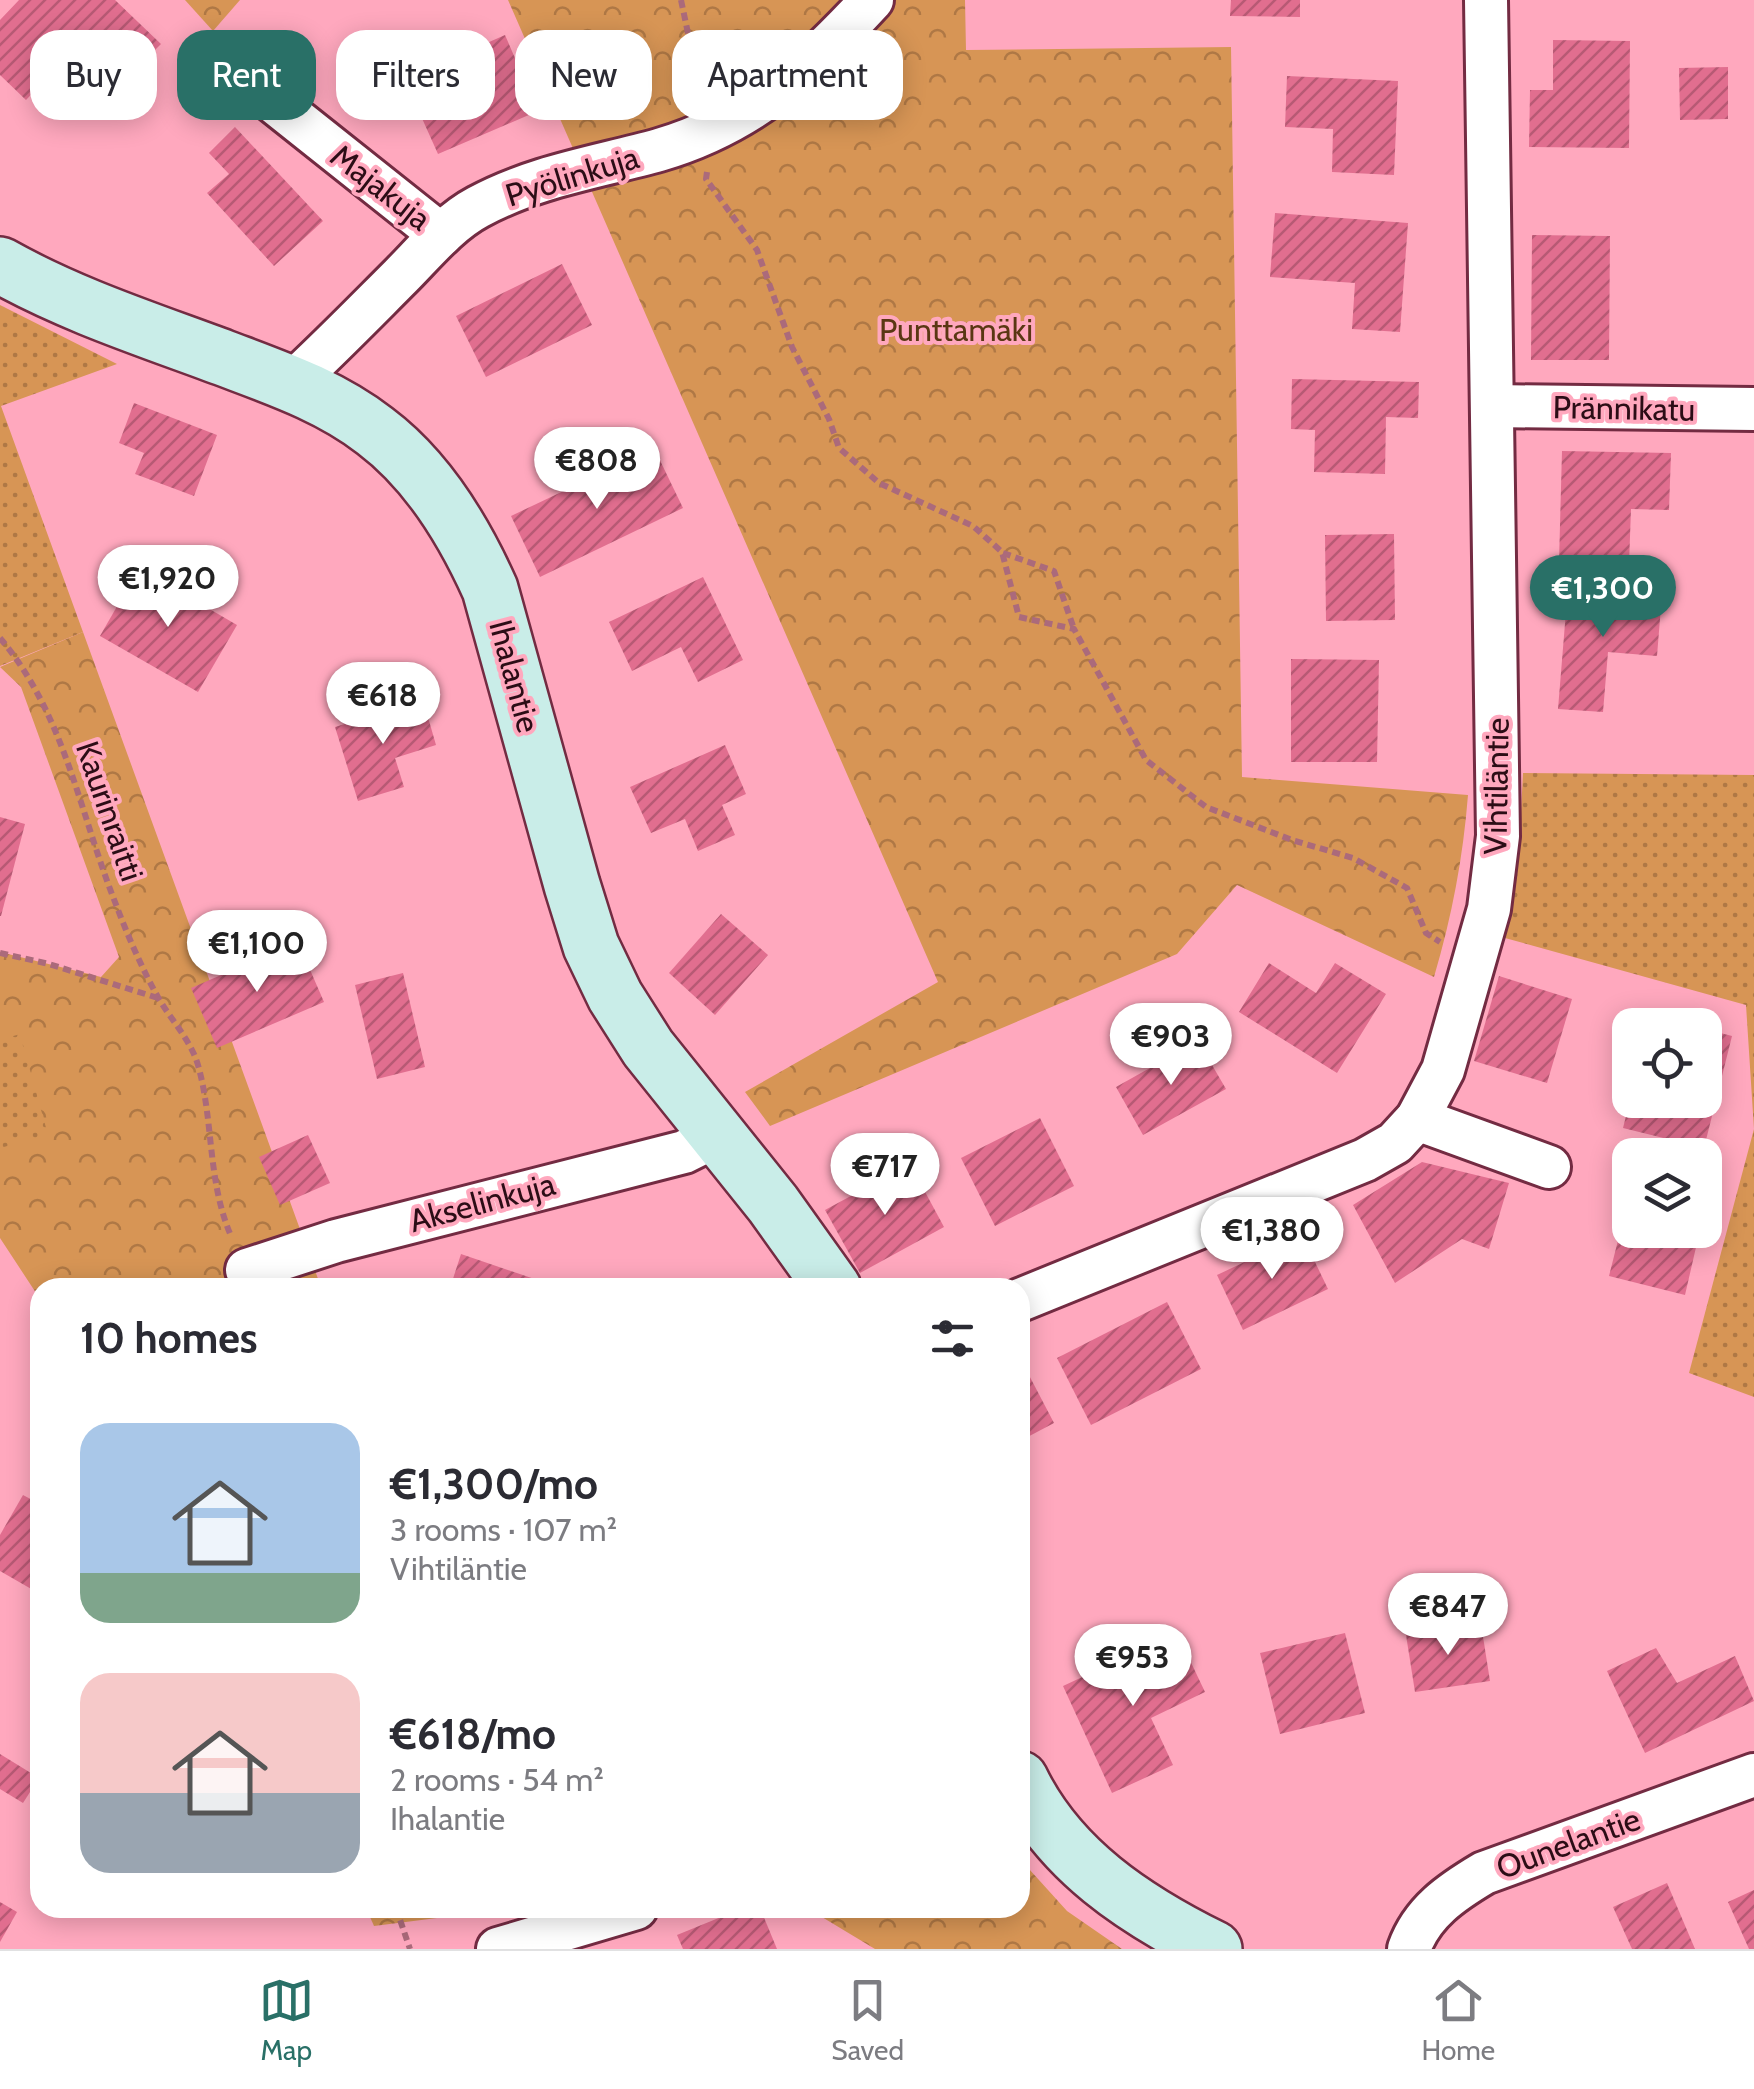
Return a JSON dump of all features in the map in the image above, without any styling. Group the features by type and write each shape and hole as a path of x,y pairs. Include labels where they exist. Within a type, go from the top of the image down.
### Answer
{"street":[{"name":"Pyölinkuja","path":"291,384 441,235 474,209 512,190 661,150 754,110 798,77 872,0"},
{"name":"Vihtiläntie","path":"1030,1296 1365,1160 1395,1143 1416,1120 1443,1070 1489,909 1498,836 1486,0"},
{"name":"Majakuja","path":"296,120 441,235"},
{"name":"Ihalantie","path":"0,265 52,292 291,384 338,406 377,432 414,467 472,548 490,589 591,946 615,996 648,1048 773,1204 825,1278"},
{"name":"Prännikatu","path":"1493,406 1754,409"},
{"path":"1416,1120 1549,1168"},
{"name":"Akselinkuja","path":"247,1270 336,1240 684,1152 716,1136"},
{"name":"Ounelantie","path":"1409,1949 1430,1914 1450,1894 1484,1873 1754,1776"},
{"path":"1030,1801 1090,1872 1190,1944"},
{"path":"498,1949 602,1918"}],"path":[{"path":"681,0 709,132 706,179 758,250 792,348 829,419 838,448 879,483 972,526 1002,552 1054,571 1074,628 1146,760 1206,807 1353,858 1407,888 1426,933 1474,965"},
{"path":"1002,552 1019,618 1074,628"},
{"name":"Kaurinraitti","path":"0,638 44,702 67,758 114,902 159,998 197,1059 216,1196 247,1270"},
{"path":"0,953 50,964 159,998"},
{"path":"399,1918 410,1949"}],"green space":[{"path":"185,0 240,0 214,30"},
{"name":"Punttamäki","path":"508,0 965,0 966,50 1231,47 1242,777 1468,795 1456,887 1434,977 1237,885 1177,954 770,1126 745,1092 938,982 561,120 652,120 652,30 521,30"},
{"path":"0,305 117,364 1,406 83,632 0,666"},
{"path":"83,632 318,1278 30,1278 30,1284 0,1238 0,952 101,977 119,957 21,687 0,667"},
{"path":"1523,773 1754,775 1754,1129 1746,1005 1505,938 1520,831"},
{"path":"20,1034 48,1135 0,1148 0,1040"},
{"path":"1754,1129 1754,1397 1689,1373"},
{"path":"1030,1870 1067,1911 1122,1949 875,1949 824,1918 1030,1918"},
{"path":"370,1918 437,1918 374,1926"}],"building":[{"path":"19,0 115,0 146,30 30,30 30,96 26,100 0,75 0,20"},
{"path":"1231,0 1300,0 1300,17 1230,16"},
{"path":"505,35 515,58 517,120 438,154 423,120 495,120 495,39"},
{"path":"1553,40 1630,41 1629,148 1529,147 1530,90 1553,90"},
{"path":"1728,67 1728,119 1680,120 1679,68"},
{"path":"1287,76 1398,81 1394,175 1332,172 1333,129 1285,127"},
{"path":"235,127 323,221 274,266 207,193 229,174 209,153"},
{"path":"1275,213 1408,223 1400,332 1352,329 1355,283 1270,277"},
{"path":"1532,235 1610,236 1609,360 1531,360"},
{"path":"562,264 592,325 486,377 456,316"},
{"path":"1292,379 1419,382 1418,418 1386,417 1385,474 1314,472 1315,430 1291,429"},
{"path":"134,403 217,435 194,496 135,474 144,453 119,443"},
{"path":"654,448 683,508 540,577 511,516"},
{"path":"1562,451 1671,453 1669,510 1631,509 1629,564 1559,562"},
{"path":"1394,534 1395,620 1326,621 1325,535"},
{"path":"139,568 237,625 198,692 100,636"},
{"path":"703,577 743,660 698,682 681,647 632,671 609,622"},
{"path":"1568,587 1662,594 1657,656 1608,652 1603,712 1558,709"},
{"path":"1291,659 1379,660 1377,762 1291,762"},
{"path":"423,700 436,745 395,758 404,787 358,801 335,727"},
{"path":"725,745 746,794 722,805 735,835 698,851 685,819 651,833 630,787"},
{"path":"0,817 25,824 1,916 0,916"},
{"path":"721,914 768,955 715,1015 669,973"},
{"path":"298,942 324,1002 217,1048 191,988"},
{"path":"1269,963 1316,993 1335,963 1386,994 1337,1073 1239,1012"},
{"path":"403,973 425,1067 377,1079 355,985"},
{"path":"1499,976 1572,999 1547,1083 1474,1061"},
{"path":"1722,1033 1732,1036 1722,1076"},
{"path":"1198,1041 1226,1089 1143,1135 1116,1087"},
{"path":"1040,1118 1074,1186 995,1226 961,1158"},
{"path":"1626,1118 1712,1118 1706,1138 1664,1138 1623,1128"},
{"path":"308,1135 330,1183 280,1205 259,1157"},
{"path":"1422,1162 1509,1183 1489,1249 1462,1239 1395,1283 1353,1205"},
{"path":"910,1164 944,1227 860,1273 825,1210"},
{"path":"1302,1235 1328,1289 1243,1330 1217,1275"},
{"path":"1616,1248 1696,1248 1685,1295 1609,1276"},
{"path":"461,1254 532,1278 453,1278"},
{"path":"1167,1302 1201,1369 1091,1425 1057,1358"},
{"path":"1030,1377 1054,1423 1030,1436"},
{"path":"23,1495 30,1499 30,1588 0,1571 0,1535"},
{"path":"1481,1624 1490,1681 1415,1692 1406,1635"},
{"path":"1177,1633 1205,1692 1151,1718 1173,1765 1112,1793 1063,1686"},
{"path":"1345,1633 1365,1713 1280,1734 1260,1653"},
{"path":"1656,1648 1677,1683 1735,1656 1754,1701 1645,1753 1607,1671"},
{"path":"0,1754 30,1772 30,1792 23,1803 0,1789"},
{"path":"1667,1883 1695,1949 1632,1949 1613,1907"},
{"path":"1754,1890 1754,1949 1749,1949 1728,1902"},
{"path":"0,1902 17,1912 0,1942"},
{"path":"719,1918 764,1918 777,1949 683,1949 677,1935"}]}
